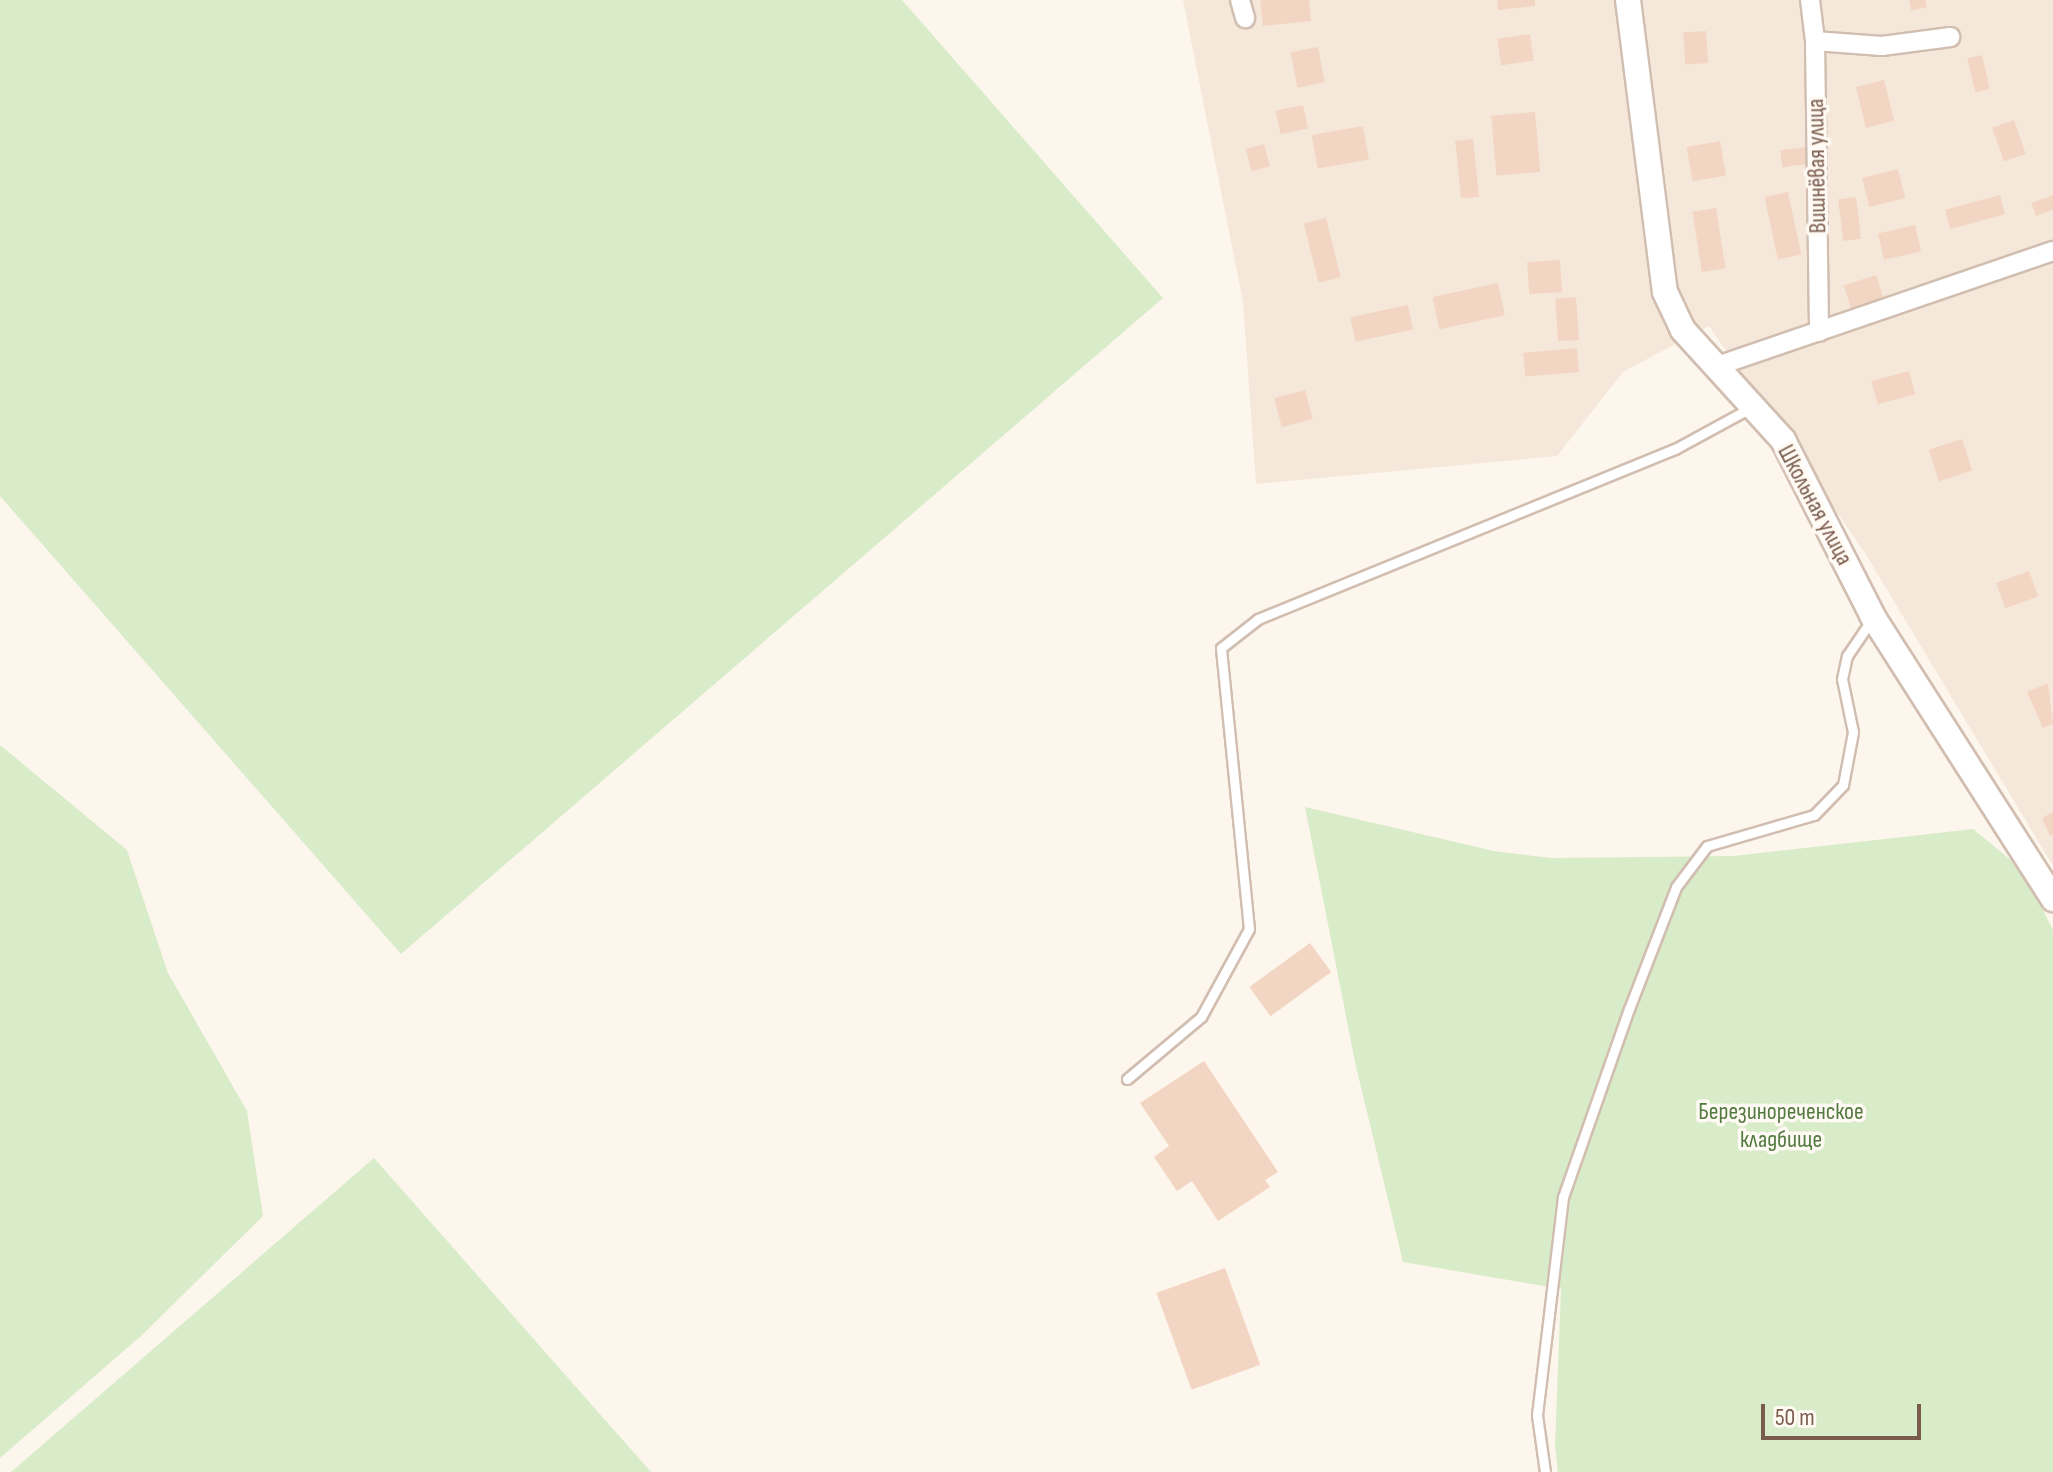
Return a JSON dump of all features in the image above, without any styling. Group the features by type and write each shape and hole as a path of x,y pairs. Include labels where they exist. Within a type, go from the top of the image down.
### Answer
{"street":[{"name":"Школьная улица","path":"1628,0 1665,292 1683,330 1783,440 1873,617 2053,899"},
{"name":"Вишнёвая улица","path":"1810,0 1815,41 1819,332"},
{"path":"1815,41 1882,46 1950,37"},
{"path":"1714,367 2053,251"}],"lane":[{"path":"1127,1079 1201,1017 1249,929 1221,648 1258,619 1675,449 1752,407"},
{"path":"1545,1472 1537,1415 1563,1197 1639,982 1676,887 1707,846 1814,815 1843,785 1853,732 1842,679 1847,656 1873,617"}],"shaded area":[{"path":"1183,0 2053,0 2053,866 1865,553 1709,326 1623,372 1557,456 1256,484 1243,302"}],"green space":[{"path":"0,0 902,0 1163,298 401,954 0,496"},
{"path":"0,745 127,850 168,973 247,1111 263,1216 141,1336 0,1458"},
{"name":"Березинореченское кладбище","path":"1305,807 1494,851 1551,858 1734,856 1973,829 2023,870 2053,930 2053,1472 1558,1472 1555,1446 1561,1289 1403,1262 1355,1062"},
{"path":"374,1158 651,1472 11,1472"}],"building":[{"path":"1260,0 1309,0 1311,21 1263,26"},
{"path":"1497,0 1535,0 1535,6 1498,10"},
{"path":"1909,0 1925,0 1927,7 1911,11"},
{"path":"1706,31 1708,63 1685,65 1683,33"},
{"path":"1530,34 1534,61 1501,65 1497,39"},
{"path":"1318,47 1325,82 1297,88 1291,52"},
{"path":"1982,55 1990,89 1975,92 1967,58"},
{"path":"1884,80 1894,121 1866,128 1856,87"},
{"path":"1303,105 1308,128 1281,134 1276,111"},
{"path":"1535,112 1540,172 1496,176 1491,116"},
{"path":"2014,120 2026,154 2004,162 1992,127"},
{"path":"1363,126 1369,159 1318,169 1312,135"},
{"path":"1473,139 1479,197 1461,199 1455,141"},
{"path":"1720,141 1726,175 1693,181 1687,147"},
{"path":"1264,144 1270,166 1252,171 1246,149"},
{"path":"1807,147 1809,164 1782,167 1780,150"},
{"path":"1898,169 1905,198 1869,207 1862,178"},
{"path":"1788,192 1801,255 1778,260 1765,197"},
{"path":"2000,195 2005,214 1950,229 1945,210"},
{"path":"2053,195 2053,210 2036,216 2031,203"},
{"path":"1856,197 1861,239 1843,241 1838,199"},
{"path":"1716,208 1726,268 1702,272 1692,212"},
{"path":"1326,218 1341,277 1318,283 1304,224"},
{"path":"1915,225 1921,251 1884,260 1878,234"},
{"path":"1560,260 1562,292 1529,294 1527,262"},
{"path":"1876,275 1884,300 1852,310 1844,286"},
{"path":"1498,283 1505,315 1439,329 1432,297"},
{"path":"1576,297 1579,340 1558,341 1555,298"},
{"path":"1408,305 1413,329 1355,342 1350,317"},
{"path":"1577,348 1579,372 1525,377 1523,353"},
{"path":"1909,371 1915,394 1878,404 1871,381"},
{"path":"1305,390 1313,419 1282,427 1274,398"},
{"path":"1962,439 1972,470 1939,481 1929,450"},
{"path":"2029,571 2038,596 2005,608 1996,583"},
{"path":"2048,683 2053,724 2043,728 2027,692"},
{"path":"2053,812 2053,834 2050,836 2042,818"},
{"path":"1310,943 1331,972 1270,1016 1249,987"},
{"path":"1204,1061 1278,1172 1265,1180 1270,1187 1218,1221 1192,1181 1177,1191 1154,1157 1169,1146 1140,1103"},
{"path":"1225,1268 1260,1365 1192,1390 1156,1293"}]}
